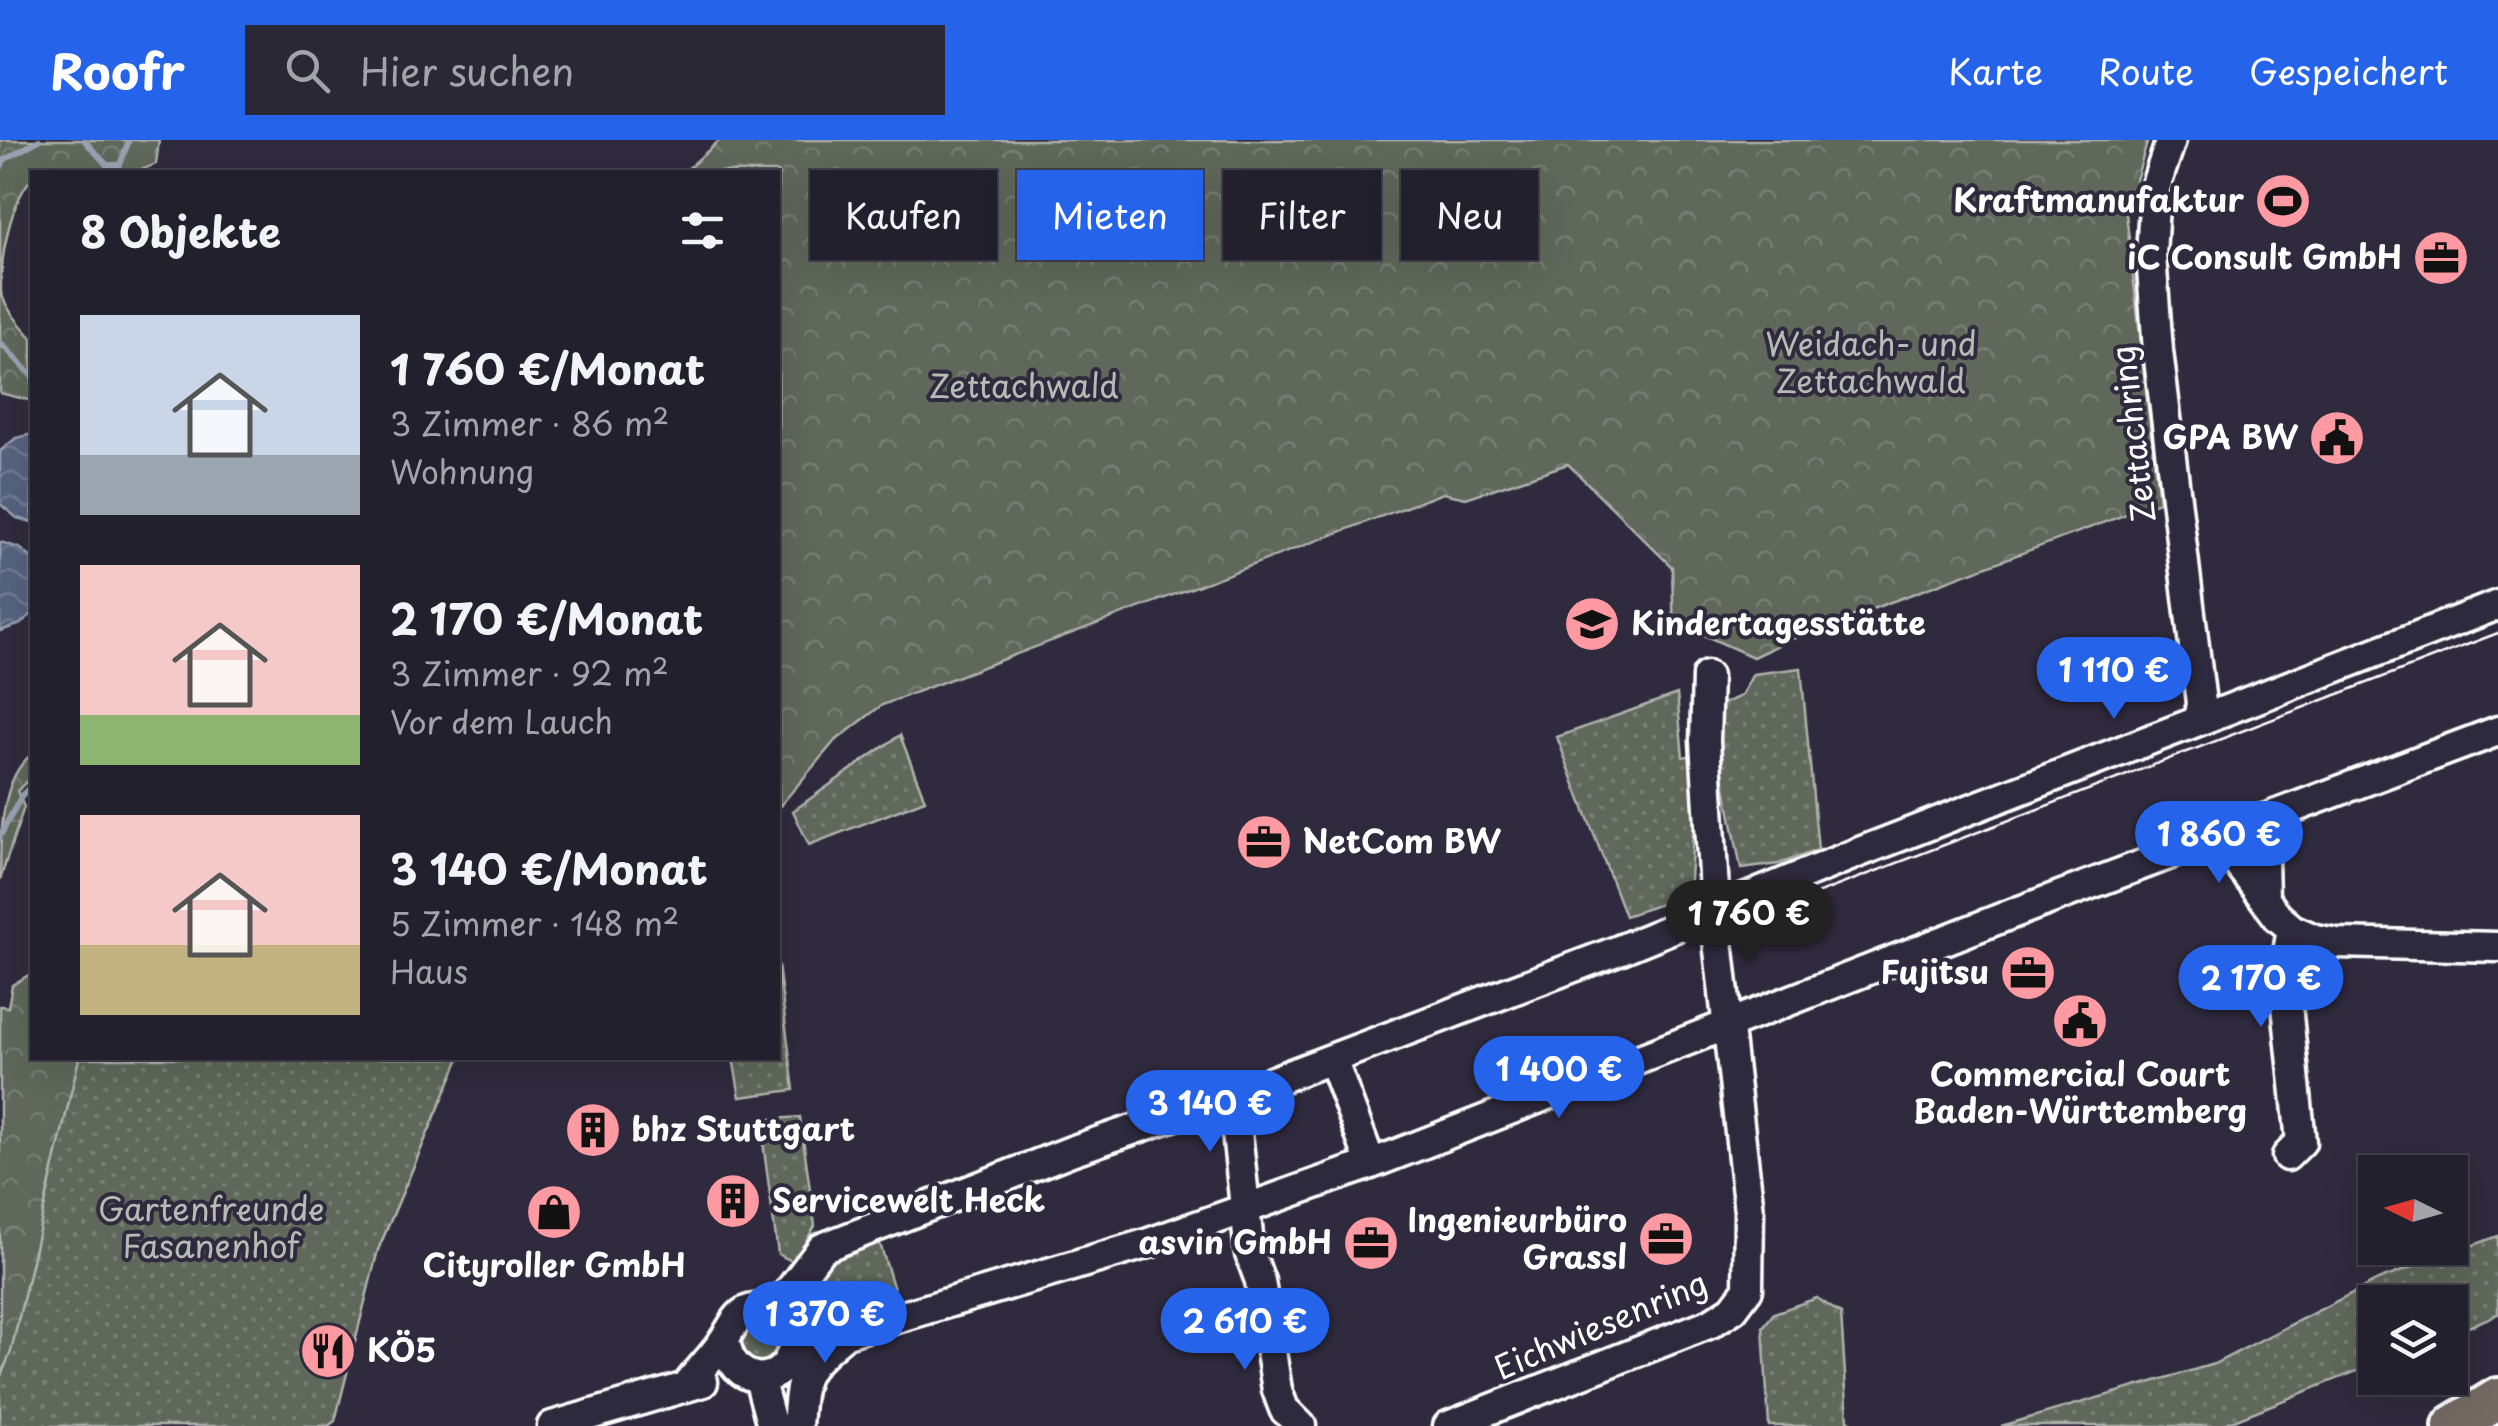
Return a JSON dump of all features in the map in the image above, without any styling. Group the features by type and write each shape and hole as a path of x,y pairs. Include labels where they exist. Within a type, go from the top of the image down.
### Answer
{"highway":[{"path":"2454,1426 2498,1400"}],"street":[{"name":"Zettachring","path":"2171,140 2155,188 2150,255 2201,703 2198,721"},
{"path":"794,1426 784,1401 760,1372 726,1354 725,1340 728,1329 742,1313 752,1309 774,1311 822,1248 1071,1150 1332,1059 2498,605"},
{"name":"Eichwiesenring","path":"1448,1426 1711,1323 1733,1308 1748,1289 1749,1211 1715,910 1705,741 1707,676"},
{"path":"552,1426 686,1387 760,1372 792,1353 794,1343 846,1333 1149,1243 1254,1206 2498,731"},
{"path":"2262,819 2264,897"},
{"path":"2199,843 2236,860 2292,929 2316,939 2337,943 2498,947"},
{"path":"2287,1156 2301,1142 2284,976 2292,929"},
{"path":"1332,1059 1371,1164"},
{"path":"1241,1092 1254,1206 1250,1254 1260,1282 1277,1390 1284,1409 1301,1426"},
{"path":"794,1426 805,1371 846,1333"},
{"path":"686,1387 725,1340"},
{"path":"760,1372 772,1426"}],"green space":[{"path":"0,140 159,140 156,164 137,170 80,170 63,165 30,170 30,181 8,232 1,292 10,311 30,336 30,400 0,393"},
{"name":"Zettachwald","path":"720,140 2148,140 2126,213 2159,502 1789,640 1753,657 1697,632 1674,637 1672,567 1568,464 1466,498 1443,493 882,705 834,742 780,806 780,170 686,170"},
{"path":"1801,668 1818,850 1779,864 1741,869 1717,745 1720,705 1741,696 1753,674"},
{"path":"1677,694 1683,757 1698,754 1689,895 1625,916 1557,737"},
{"path":"900,735 925,800 809,845 793,811"},
{"path":"30,756 30,778 17,791 24,807 0,880 4,811 21,765"},
{"path":"30,974 30,1060 79,1060 11,1351 0,1378 0,1006 8,1007 12,985"},
{"path":"780,981 794,1090 740,1097 733,1060 780,1060"},
{"name":"Gartenfreunde Fasanenhof","path":"79,1060 459,1060 378,1250 335,1421 328,1426 0,1426 0,1378 11,1351"},
{"path":"800,1117 815,1226 794,1262 778,1254 760,1120"},
{"path":"2498,1236 2498,1314 2468,1327 2468,1285 2368,1285 2419,1265 2468,1265 2468,1247"},
{"path":"878,1237 900,1309 808,1333 792,1303 820,1264"},
{"path":"2358,1290 2358,1371 2219,1426 2001,1426 2214,1364"},
{"path":"1817,1298 1841,1314 1848,1420 1857,1426 1769,1426 1763,1327 1774,1313"},
{"path":"760,1323 773,1329 779,1342 773,1355 760,1361 747,1355 741,1342 747,1329"}],"water":[{"path":"30,434 30,521 17,518 0,504 0,451 16,438"},
{"path":"0,542 20,548 30,556 30,616 19,625 0,631"}],"waterway":[{"path":"0,169 4,160 39,140"},
{"path":"84,140 107,165 120,165 129,140"},
{"path":"0,342 30,374"},
{"path":"0,836 30,787"}],"tram line":[{"path":"1764,914 2498,633"}],"place":[{"name":"Kraftmanufaktur","path":"2283,201"},
{"name":"iC Consult GmbH","path":"2441,258"},
{"name":"GPA BW","path":"2337,438"},
{"name":"Kindertagesstätte","path":"1592,624"},
{"name":"NetCom BW","path":"1264,842"},
{"name":"Fujitsu","path":"2028,973"},
{"name":"Commercial Court Baden-Württemberg","path":"2080,1021"},
{"name":"bhz Stuttgart","path":"593,1130"},
{"name":"Servicewelt Heck","path":"733,1201"},
{"name":"Cityroller GmbH","path":"554,1212"},
{"name":"Ingenieurbüro Grassl","path":"1666,1239"},
{"name":"asvin GmbH","path":"1371,1243"},
{"name":"KÖ5","path":"328,1351"}],"park label":[{"name":"Weidach- und Zettachwald","path":"1871,364"}]}
